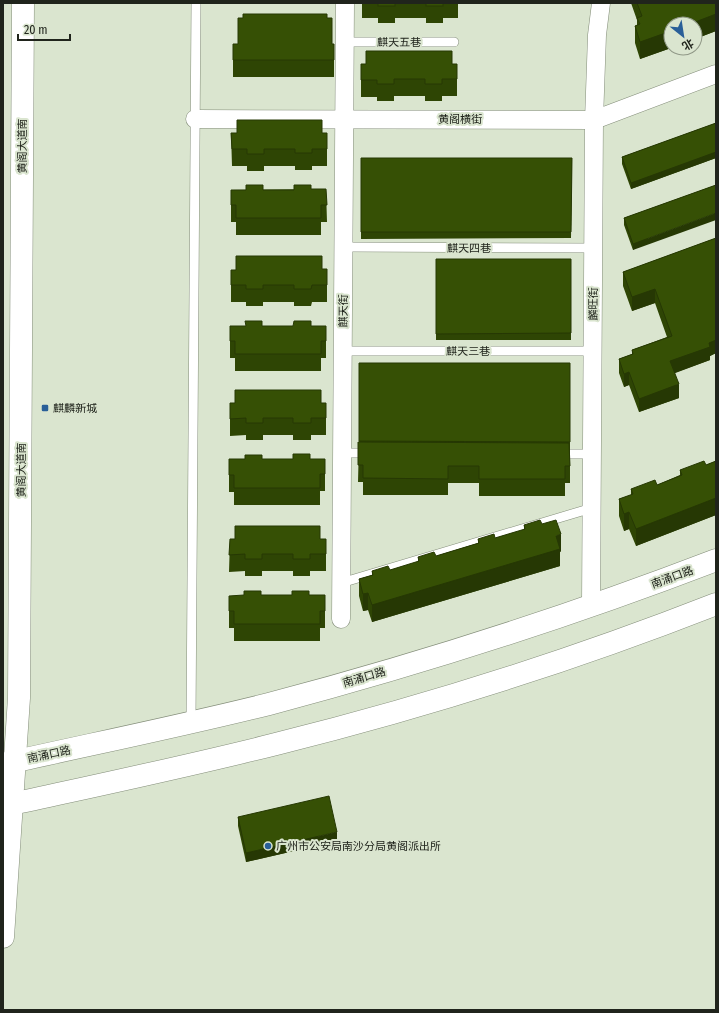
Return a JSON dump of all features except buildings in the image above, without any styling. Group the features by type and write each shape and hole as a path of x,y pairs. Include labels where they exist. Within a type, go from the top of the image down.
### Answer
{"main road":[{"name":"黄阁大道南","path":"3,937 9,762 20,690 23,3"},
{"name":"南涌口路","path":"9,762 268,704 369,676 470,646 591,606 716,560"},
{"path":"8,805 175,769 278,744 380,716 482,686 583,653 716,604"}],"street":[{"name":"麒天街","path":"341,620 345,3"},
{"name":"麟旺街","path":"591,606 594,120 596,35 601,3"},
{"name":"黄阁横街","path":"195,119 594,120 716,74"}],"lane":[{"path":"191,722 196,3"},
{"name":"麒天五巷","path":"345,42 454,42"},
{"name":"麒天四巷","path":"344,248 593,248"},
{"name":"麒天三巷","path":"343,350 593,351"},
{"path":"342,453 381,453"},
{"path":"545,454 592,454"},
{"path":"342,583 592,508"}],"place":[{"name":"麒麟新城","path":"45,408"},
{"name":"广州市公安局南沙分局黄阁派出所","path":"268,846"}]}
